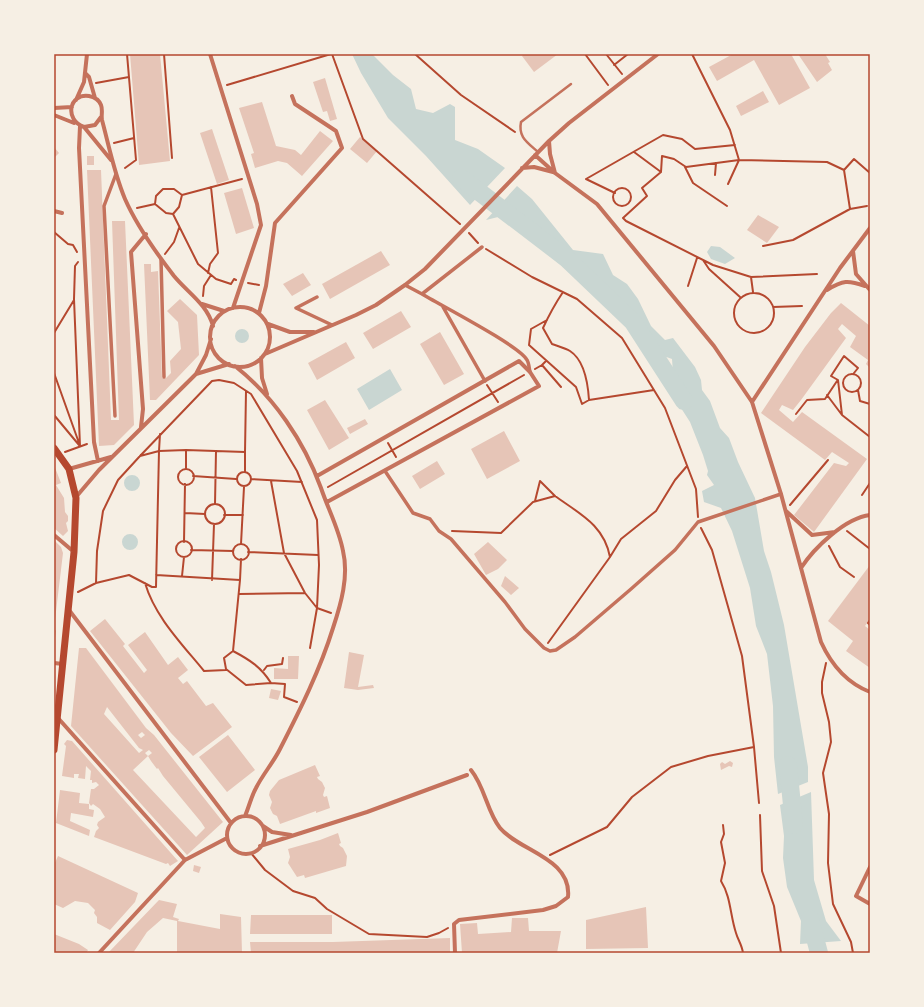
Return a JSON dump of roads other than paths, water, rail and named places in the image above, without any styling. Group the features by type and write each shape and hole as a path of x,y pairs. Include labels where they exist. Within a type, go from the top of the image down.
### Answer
{"main road":[{"path":"54,448 69,469 76,498 74,552 54,750"}],"street":[{"path":"87,54 84,82 72,107 72,117 111,161"},
{"path":"210,54 249,177 257,204 261,225 233,308"},
{"path":"264,354 314,332 332,326 376,305 405,285 425,269 515,174 549,141 658,54"},
{"path":"76,498 141,427 196,374 206,355 213,326 209,315 201,304 182,285 161,259 130,209 111,161 101,105 95,98 91,83 85,73"},
{"path":"74,102 84,96 95,98"},
{"path":"259,313 266,286 275,223 342,148 336,132 296,104 292,96"},
{"path":"54,108 72,107"},
{"path":"54,115 80,125 94,126 102,117"},
{"path":"80,125 78,148 94,442 98,461"},
{"path":"549,141 550,154 555,173"},
{"path":"536,153 555,173 597,204 714,346 752,402 786,511 821,642 827,656 837,670 861,688 870,692"},
{"path":"522,168 534,167 555,173"},
{"path":"115,416 104,206 116,174"},
{"path":"54,211 62,213"},
{"path":"752,402 825,291 870,228"},
{"path":"141,427 143,409 131,252 146,234"},
{"path":"422,294 482,247"},
{"path":"853,250 856,274 870,290"},
{"path":"161,259 164,377"},
{"path":"825,291 839,282 852,282 865,286"},
{"path":"405,285 515,349 527,359 530,372"},
{"path":"318,297 296,308 332,326"},
{"path":"201,304 224,312"},
{"path":"443,306 485,380"},
{"path":"213,326 224,312 233,308 248,308 259,313 268,324 290,332 314,332"},
{"path":"235,366 246,366 261,358 270,339 268,324"},
{"path":"211,339 216,354 249,376 268,396 283,416 317,476 344,551 344,587 323,661 279,750 256,788 245,816"},
{"path":"261,358 262,378 268,396"},
{"path":"317,476 519,361 530,372 539,386 327,502"},
{"path":"196,374 229,364"},
{"path":"69,469 112,457"},
{"path":"384,471 413,514 430,519 439,531 451,539 544,648 556,650 575,637 675,550 698,522 781,494"},
{"path":"786,511 812,536 836,532"},
{"path":"801,568 809,555 825,540 863,516 870,515"},
{"path":"54,535 74,552"},
{"path":"68,609 231,823"},
{"path":"54,663 63,664"},
{"path":"57,718 185,860"},
{"path":"455,953 454,924 459,920 543,910 556,906 568,897 568,890 562,876 545,857 534,853 500,828 479,781 471,770"},
{"path":"294,835 272,832 256,819 245,816 237,818 231,823 228,828 227,838 230,846 236,851 243,854 251,853 260,846 367,812 468,775"},
{"path":"260,846 264,837 261,824"},
{"path":"99,953 185,860 227,838"},
{"path":"870,867 856,896 870,904"}],"lane":[{"path":"536,153 522,138 520,130 521,122 571,84"}],"waterway":[{"path":"461,178 566,258 633,322 684,401"},
{"path":"788,765 794,825"},
{"path":"810,919 819,953"}]}
